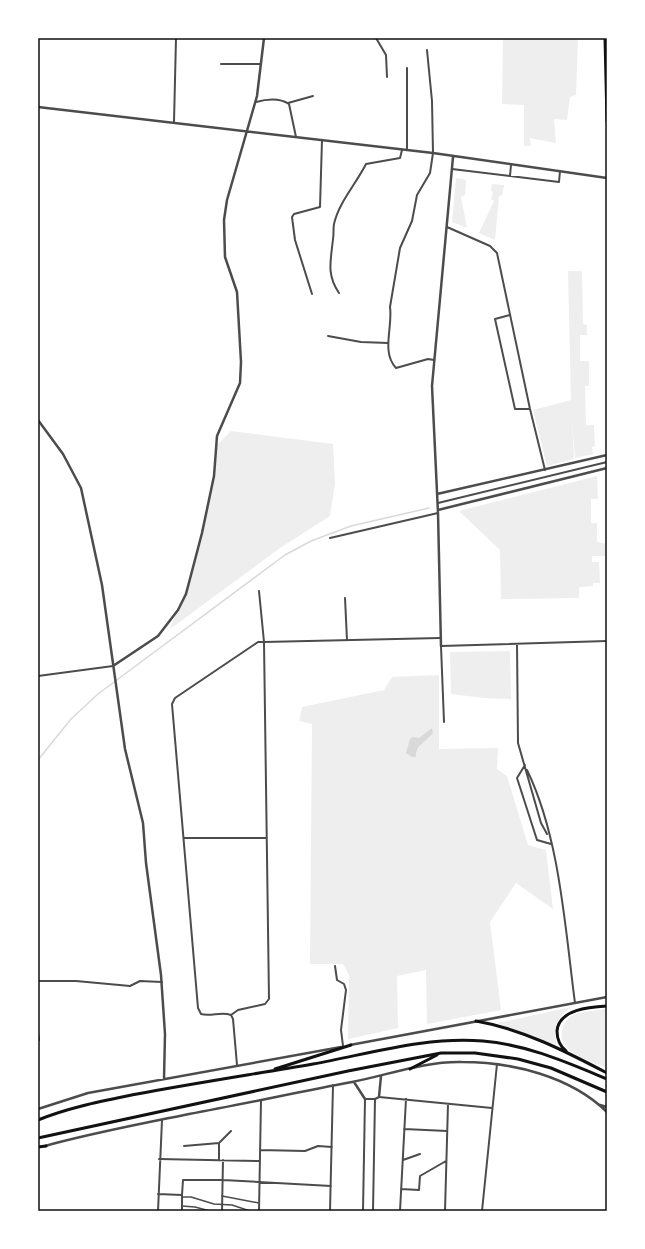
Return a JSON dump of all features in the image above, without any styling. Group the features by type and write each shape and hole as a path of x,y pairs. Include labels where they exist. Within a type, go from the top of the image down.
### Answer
{"main road":[{"path":"605,38 607,121"},
{"path":"571,1054 559,1043 558,1027 561,1020 573,1011 607,1006"},
{"path":"476,1021 494,1024 513,1030 571,1054 607,1073"},
{"path":"38,1120 84,1105 423,1043 466,1040 522,1046 607,1079"},
{"path":"266,1072 351,1045"},
{"path":"410,1069 441,1053"},
{"path":"38,1138 348,1071 441,1053 475,1053 518,1059 551,1068 607,1092"},
{"path":"38,1148 46,1146"}],"street":[{"path":"174,122 176,38"},
{"path":"38,676 113,666 158,636 178,610 186,594 202,533 215,471 217,436 240,383 242,362 237,292 224,257 224,220 227,200 255,102 262,64 264,38"},
{"path":"376,38 386,55 387,77"},
{"path":"427,50 432,101 433,153 430,173 417,195 412,221 400,248 390,307 391,315 388,343 390,362 396,368 428,360 434,360"},
{"path":"220,64 262,64"},
{"path":"407,68 407,150"},
{"path":"288,103 313,96"},
{"path":"255,102 264,100 284,100 288,103 296,137"},
{"path":"38,107 433,153 607,178"},
{"path":"312,294 295,240 292,216 294,214 320,207 322,140"},
{"path":"339,293 334,285 330,269 330,253 334,238 334,223 342,205 366,164 400,158 402,150"},
{"path":"444,722 440,638 438,503 432,386 453,157"},
{"path":"510,176 511,165"},
{"path":"452,169 559,182 560,172"},
{"path":"446,227 490,246 497,253 530,409 545,470"},
{"path":"510,315 495,319 515,409 530,409"},
{"path":"328,336 361,342 388,343"},
{"path":"38,420 63,454 81,488 102,585 125,749 143,823 146,863 162,982 165,1034 164,1079"},
{"path":"437,494 607,455"},
{"path":"438,503 607,462"},
{"path":"330,538 607,468"},
{"path":"259,591 264,642 269,999 265,1004 238,1010 231,1014 226,1013 206,1016 201,1014 198,1008 172,704 175,698 258,642 264,642 440,638"},
{"path":"345,598 347,640"},
{"path":"441,646 607,641"},
{"path":"516,644 518,743 533,784 557,864 575,1003"},
{"path":"525,765 517,778 537,840 551,844"},
{"path":"527,770 529,785 541,823 549,837"},
{"path":"184,838 266,838"},
{"path":"335,966 337,980 344,984 346,990 340,1030 343,1046"},
{"path":"38,981 76,981 130,986 140,981 162,982"},
{"path":"38,1109 88,1094 164,1079 606,997"},
{"path":"231,1014 233,1019 237,1065"},
{"path":"38,1032 39,1040"},
{"path":"46,1146 162,1120 354,1082 437,1063 461,1062 497,1064 520,1068 547,1077 582,1092 599,1104 607,1112"},
{"path":"482,1211 497,1064"},
{"path":"378,1097 381,1076"},
{"path":"354,1082 365,1098 363,1211"},
{"path":"330,1211 333,1085"},
{"path":"365,1098 375,1099 378,1097 406,1099 492,1108"},
{"path":"373,1211 375,1099"},
{"path":"400,1211 406,1099"},
{"path":"259,1211 261,1100"},
{"path":"445,1211 448,1104"},
{"path":"599,1104 607,1107"},
{"path":"158,1211 159,1159 162,1120"},
{"path":"404,1129 447,1131"},
{"path":"184,1146 219,1143 231,1131"},
{"path":"219,1143 219,1160"},
{"path":"260,1150 305,1151 318,1146 332,1147"},
{"path":"402,1160 420,1154"},
{"path":"159,1159 260,1161"},
{"path":"222,1211 223,1160"},
{"path":"401,1189 419,1190 420,1176 446,1162"},
{"path":"182,1211 183,1180 223,1180 331,1186"},
{"path":"158,1194 191,1197 222,1205 232,1205 250,1211"},
{"path":"222,1196 259,1203"},
{"path":"182,1206 196,1206 210,1211"}],"shaded area":[{"path":"503,38 578,39 576,95 570,97 567,120 554,119 556,143 530,138 531,146 524,146 524,105 502,104"},
{"path":"456,178 466,180 465,195 461,197 467,228 452,222"},
{"path":"492,184 504,185 502,195 499,196 495,240 479,233 494,201 491,199 493,193 491,190"},
{"path":"568,271 582,271 583,324 587,325 587,335 580,335 580,361 589,361 589,386 585,386 586,425 594,425 595,446 592,447 593,454 575,458 572,419 574,459 547,466 533,410 571,400"},
{"path":"231,431 333,444 335,484 330,516 280,548 170,629 191,575 214,476 216,446"},
{"path":"597,476 598,499 591,499 591,523 597,523 597,542 607,544 607,556 592,556 592,562 599,562 600,583 593,583 593,586 579,587 579,598 501,599 500,550 459,511"},
{"path":"510,651 511,699 484,698 451,694 450,652"},
{"path":"439,675 439,749 498,748 497,769 507,776 528,845 546,850 553,909 516,883 490,922 501,1010 427,1024 426,970 397,976 398,1028 348,1039 349,975 343,964 310,964 312,724 299,721 302,707 384,690 392,677"},
{"path":"432,728 433,733 417,749 416,757 412,757 406,753 410,739 413,737 419,738"},
{"path":"572,1007 559,1018 557,1023 555,1033 557,1045 497,1023"},
{"path":"607,1009 607,1068 574,1054 566,1047 562,1039 562,1030 569,1017 584,1012"}],"waterway":[{"path":"38,760 71,719 98,694 285,555 311,541 351,526 429,508"}]}
